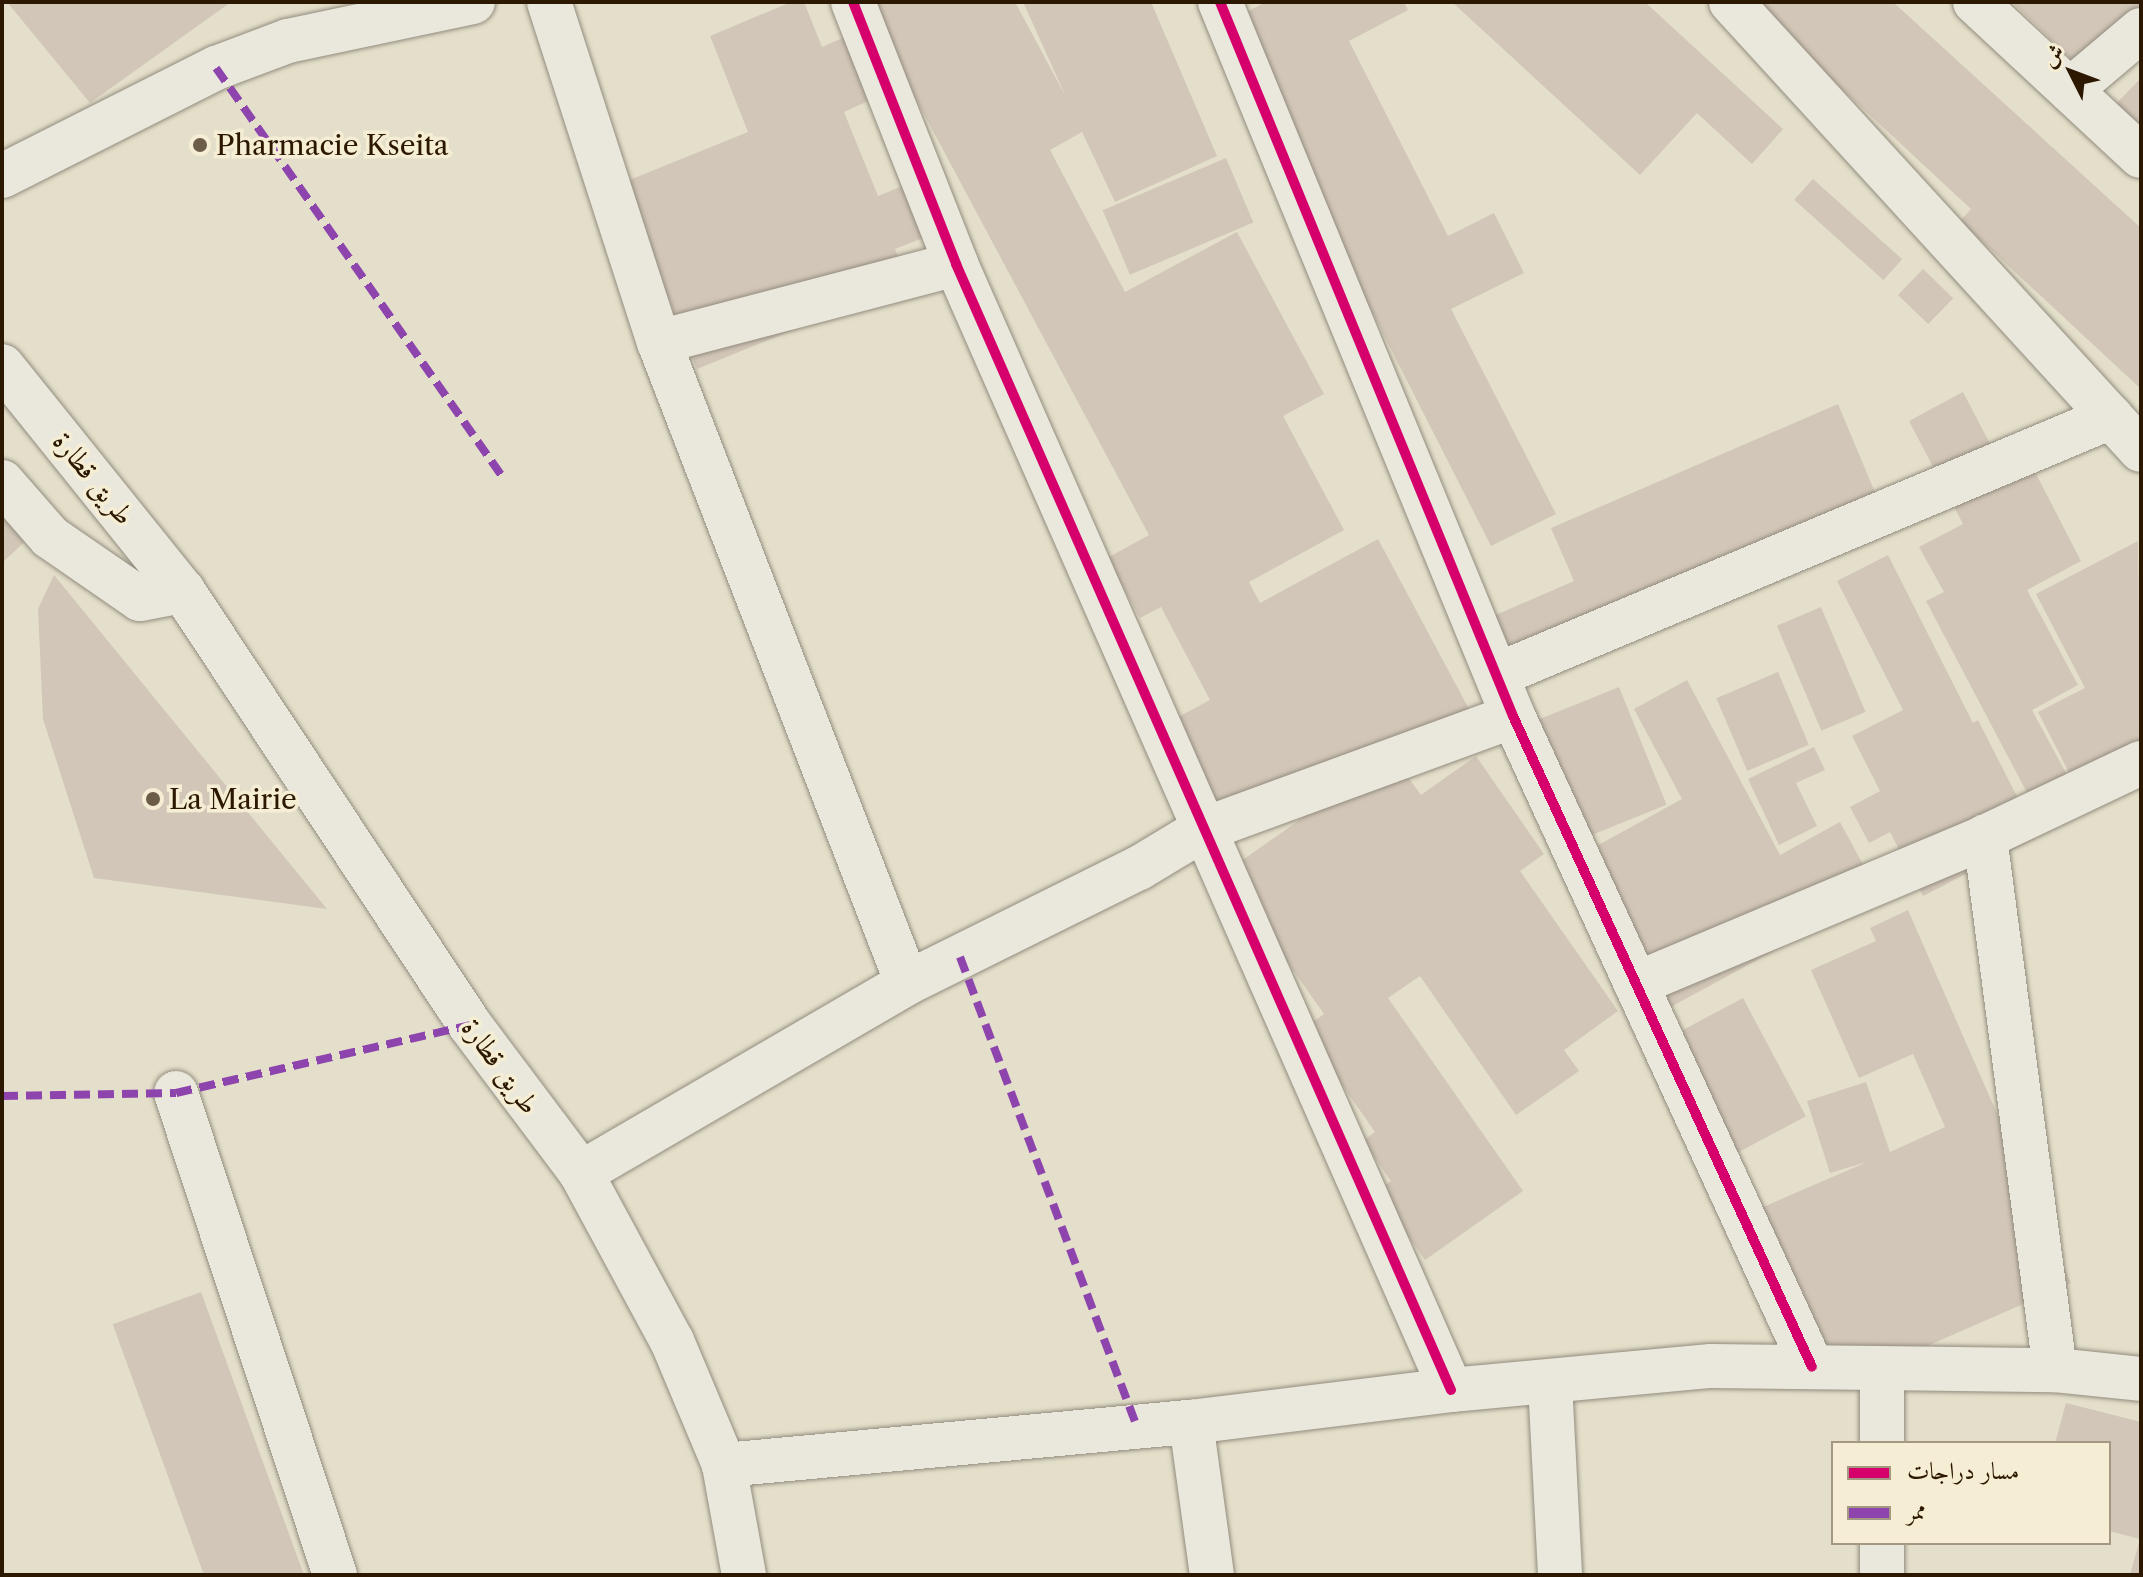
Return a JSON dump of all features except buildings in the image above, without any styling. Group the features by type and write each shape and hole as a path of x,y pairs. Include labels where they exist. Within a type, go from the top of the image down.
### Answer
{"street":[{"path":"549,2 659,342 907,983"},
{"path":"853,2 956,264 1202,830 1451,1390"},
{"path":"1220,2 1513,716 1812,1367"},
{"path":"1731,2 2141,450"},
{"path":"1975,2 2141,156"},
{"path":"2,176 216,68 288,41 464,3"},
{"path":"2070,90 2141,30"},
{"path":"659,342 956,264"},
{"name":"طريق قطارة","path":"2,366 183,591 470,1025 581,1173 672,1341 724,1465 744,1575"},
{"path":"1497,675 2111,417"},
{"path":"2,482 50,537 140,599 183,591"},
{"path":"581,1173 907,983 1139,868 1202,830 1513,716"},
{"path":"1636,984 1985,837 2141,763"},
{"path":"1985,837 2055,1370"},
{"path":"176,1093 335,1575"},
{"path":"724,1465 1191,1422 1451,1390 1711,1366 2055,1370 2141,1379"},
{"path":"1882,1368 1882,1441"},
{"path":"1550,1383 1560,1575"},
{"path":"1191,1422 1212,1575"},
{"path":"1882,1545 1882,1575"}],"marked path":[{"path":"216,68 504,479"},
{"path":"960,957 1137,1427"},
{"path":"2,1096 176,1093 470,1025"}],"cycle path":[{"path":"853,2 956,264 1451,1390"},
{"path":"1220,2 1513,716 1812,1367"}],"place":[{"name":"Pharmacie Kseita","path":"200,145"},
{"name":"La Mairie","path":"153,799"}]}
